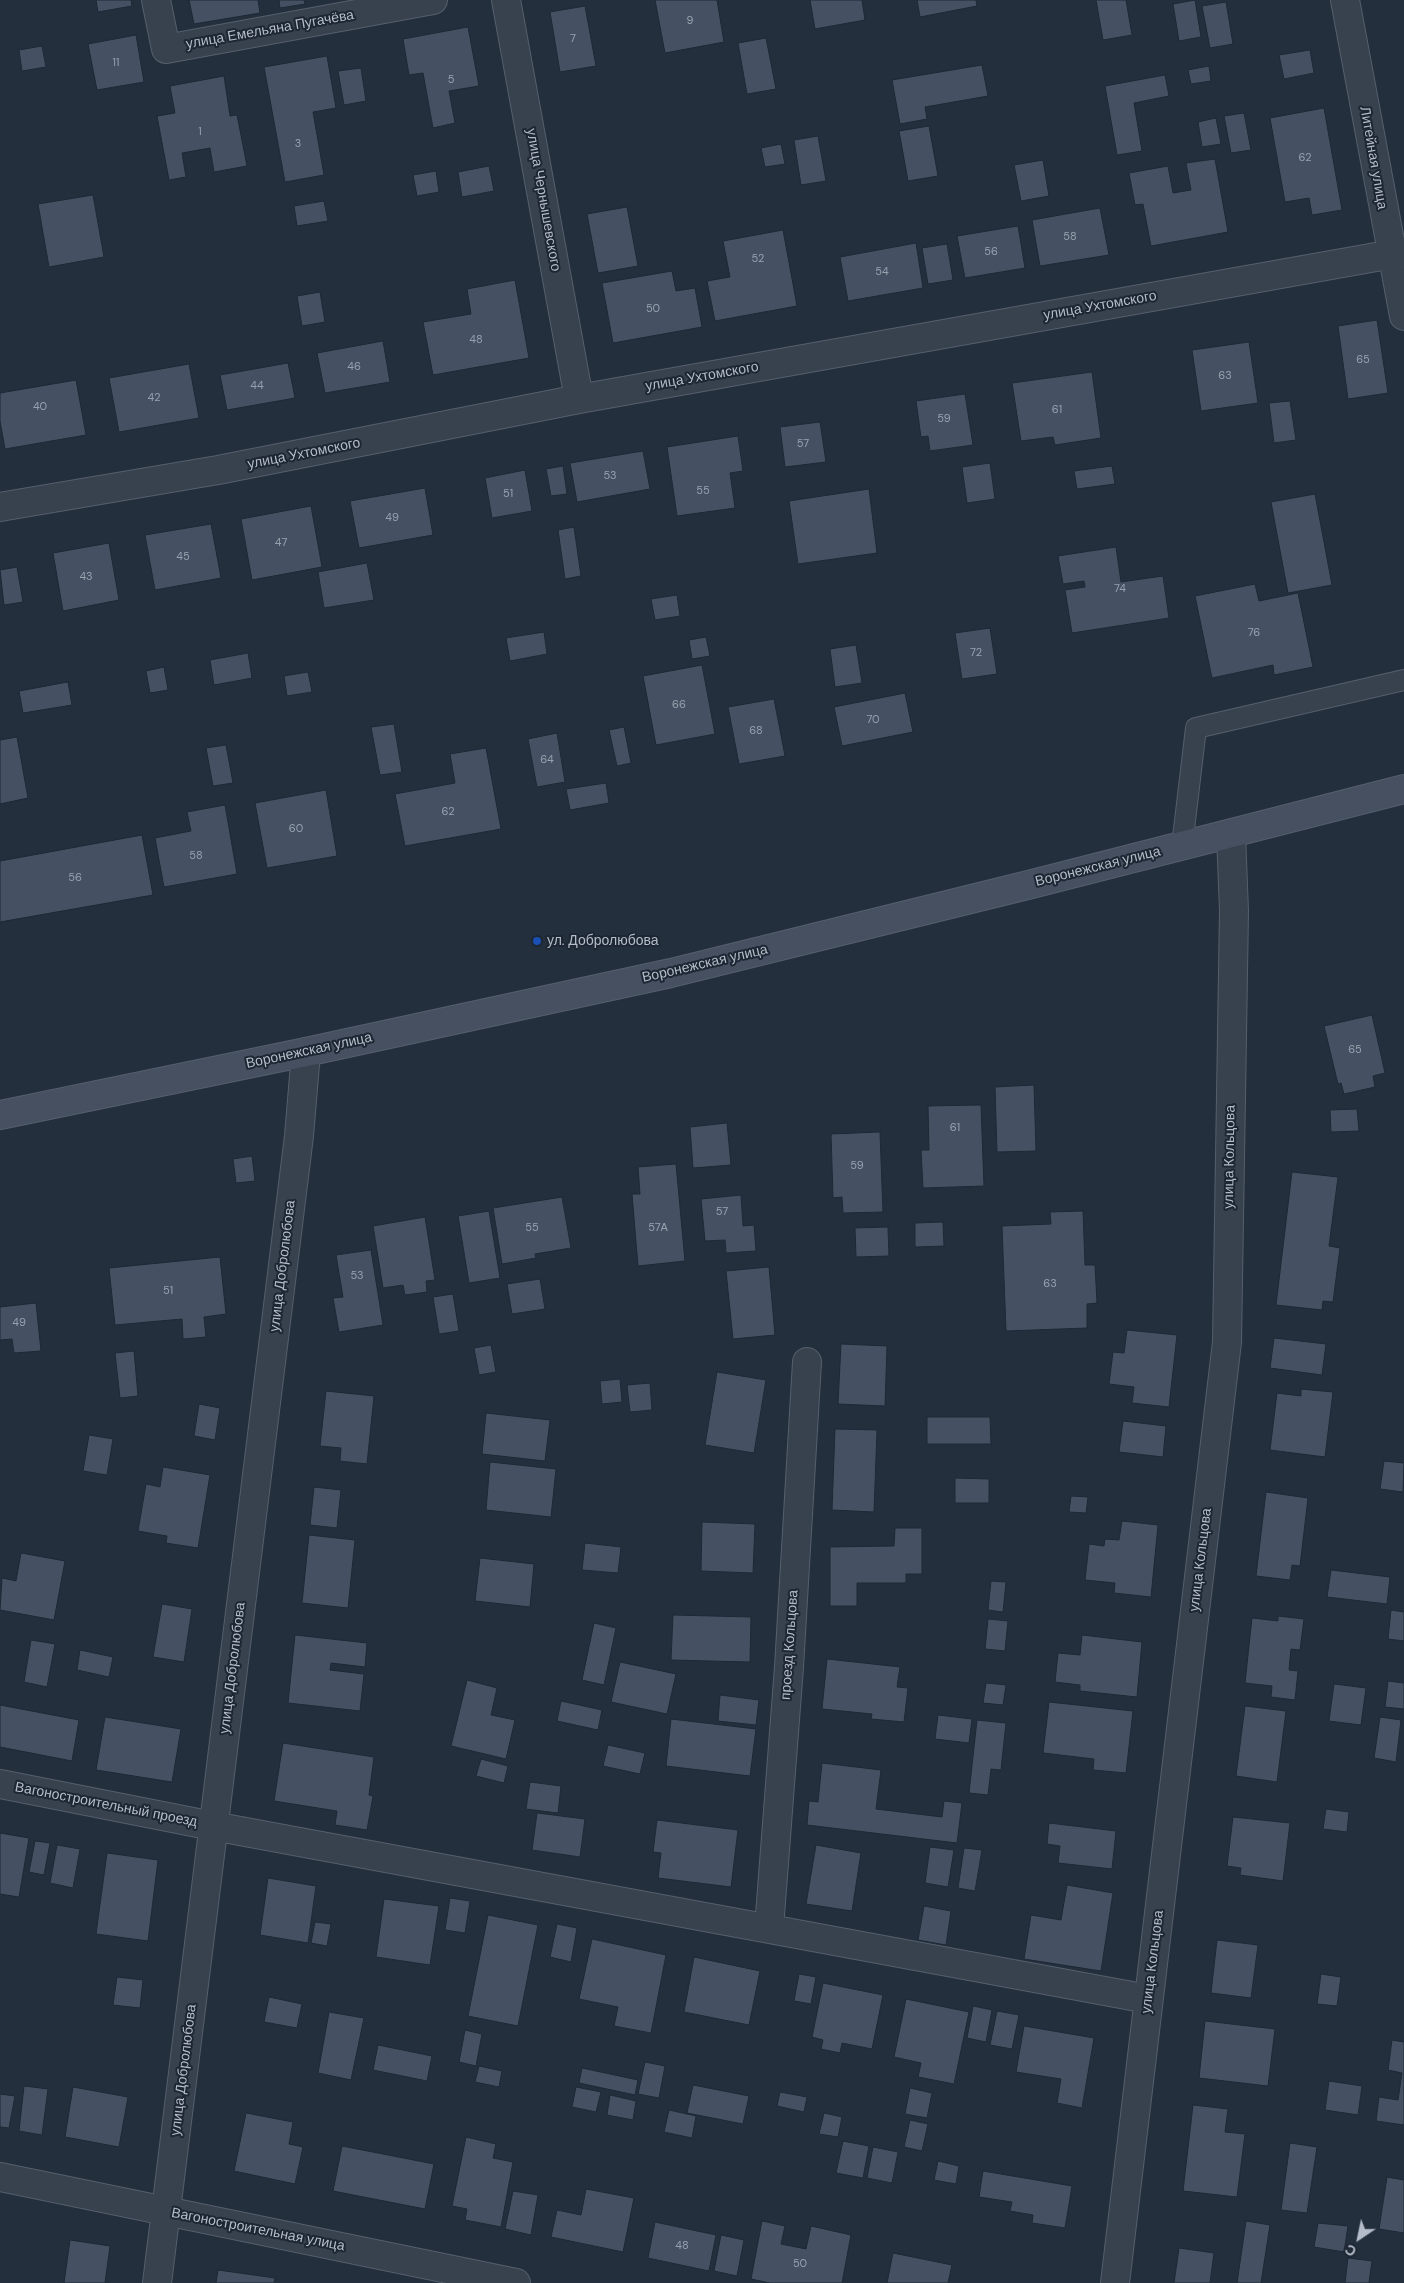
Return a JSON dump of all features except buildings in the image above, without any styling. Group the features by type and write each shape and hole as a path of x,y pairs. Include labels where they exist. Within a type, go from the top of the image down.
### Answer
{"street":[{"name":"улица Емельяна Пугачёва","path":"156,0 166,49 433,0"},
{"name":"улица Чернышевского","path":"506,0 579,399"},
{"name":"Литейная улица","path":"1344,0 1398,253 1404,316"},
{"name":"улица Ухтомского","path":"0,506 218,470 579,399 1398,253"},
{"name":"Воронежская улица","path":"0,1114 306,1052 671,973 1232,834 1404,789"},
{"name":"улица Кольцова","path":"1115,2283 1227,1342 1234,911 1232,834"},
{"name":"улица Добролюбова","path":"157,2283 299,1136 306,1052"},
{"name":"проезд Кольцова","path":"769,1928 788,1676 807,1362"},
{"name":"Вагоностроительный проезд","path":"0,1784 213,1826 1148,1999"},
{"name":"Вагоностроительная улица","path":"0,2178 516,2283"}],"lane":[{"path":"1182,846 1196,728 1404,680"}],"place":[{"name":"ул. Добролюбова","path":"537,941"}]}
